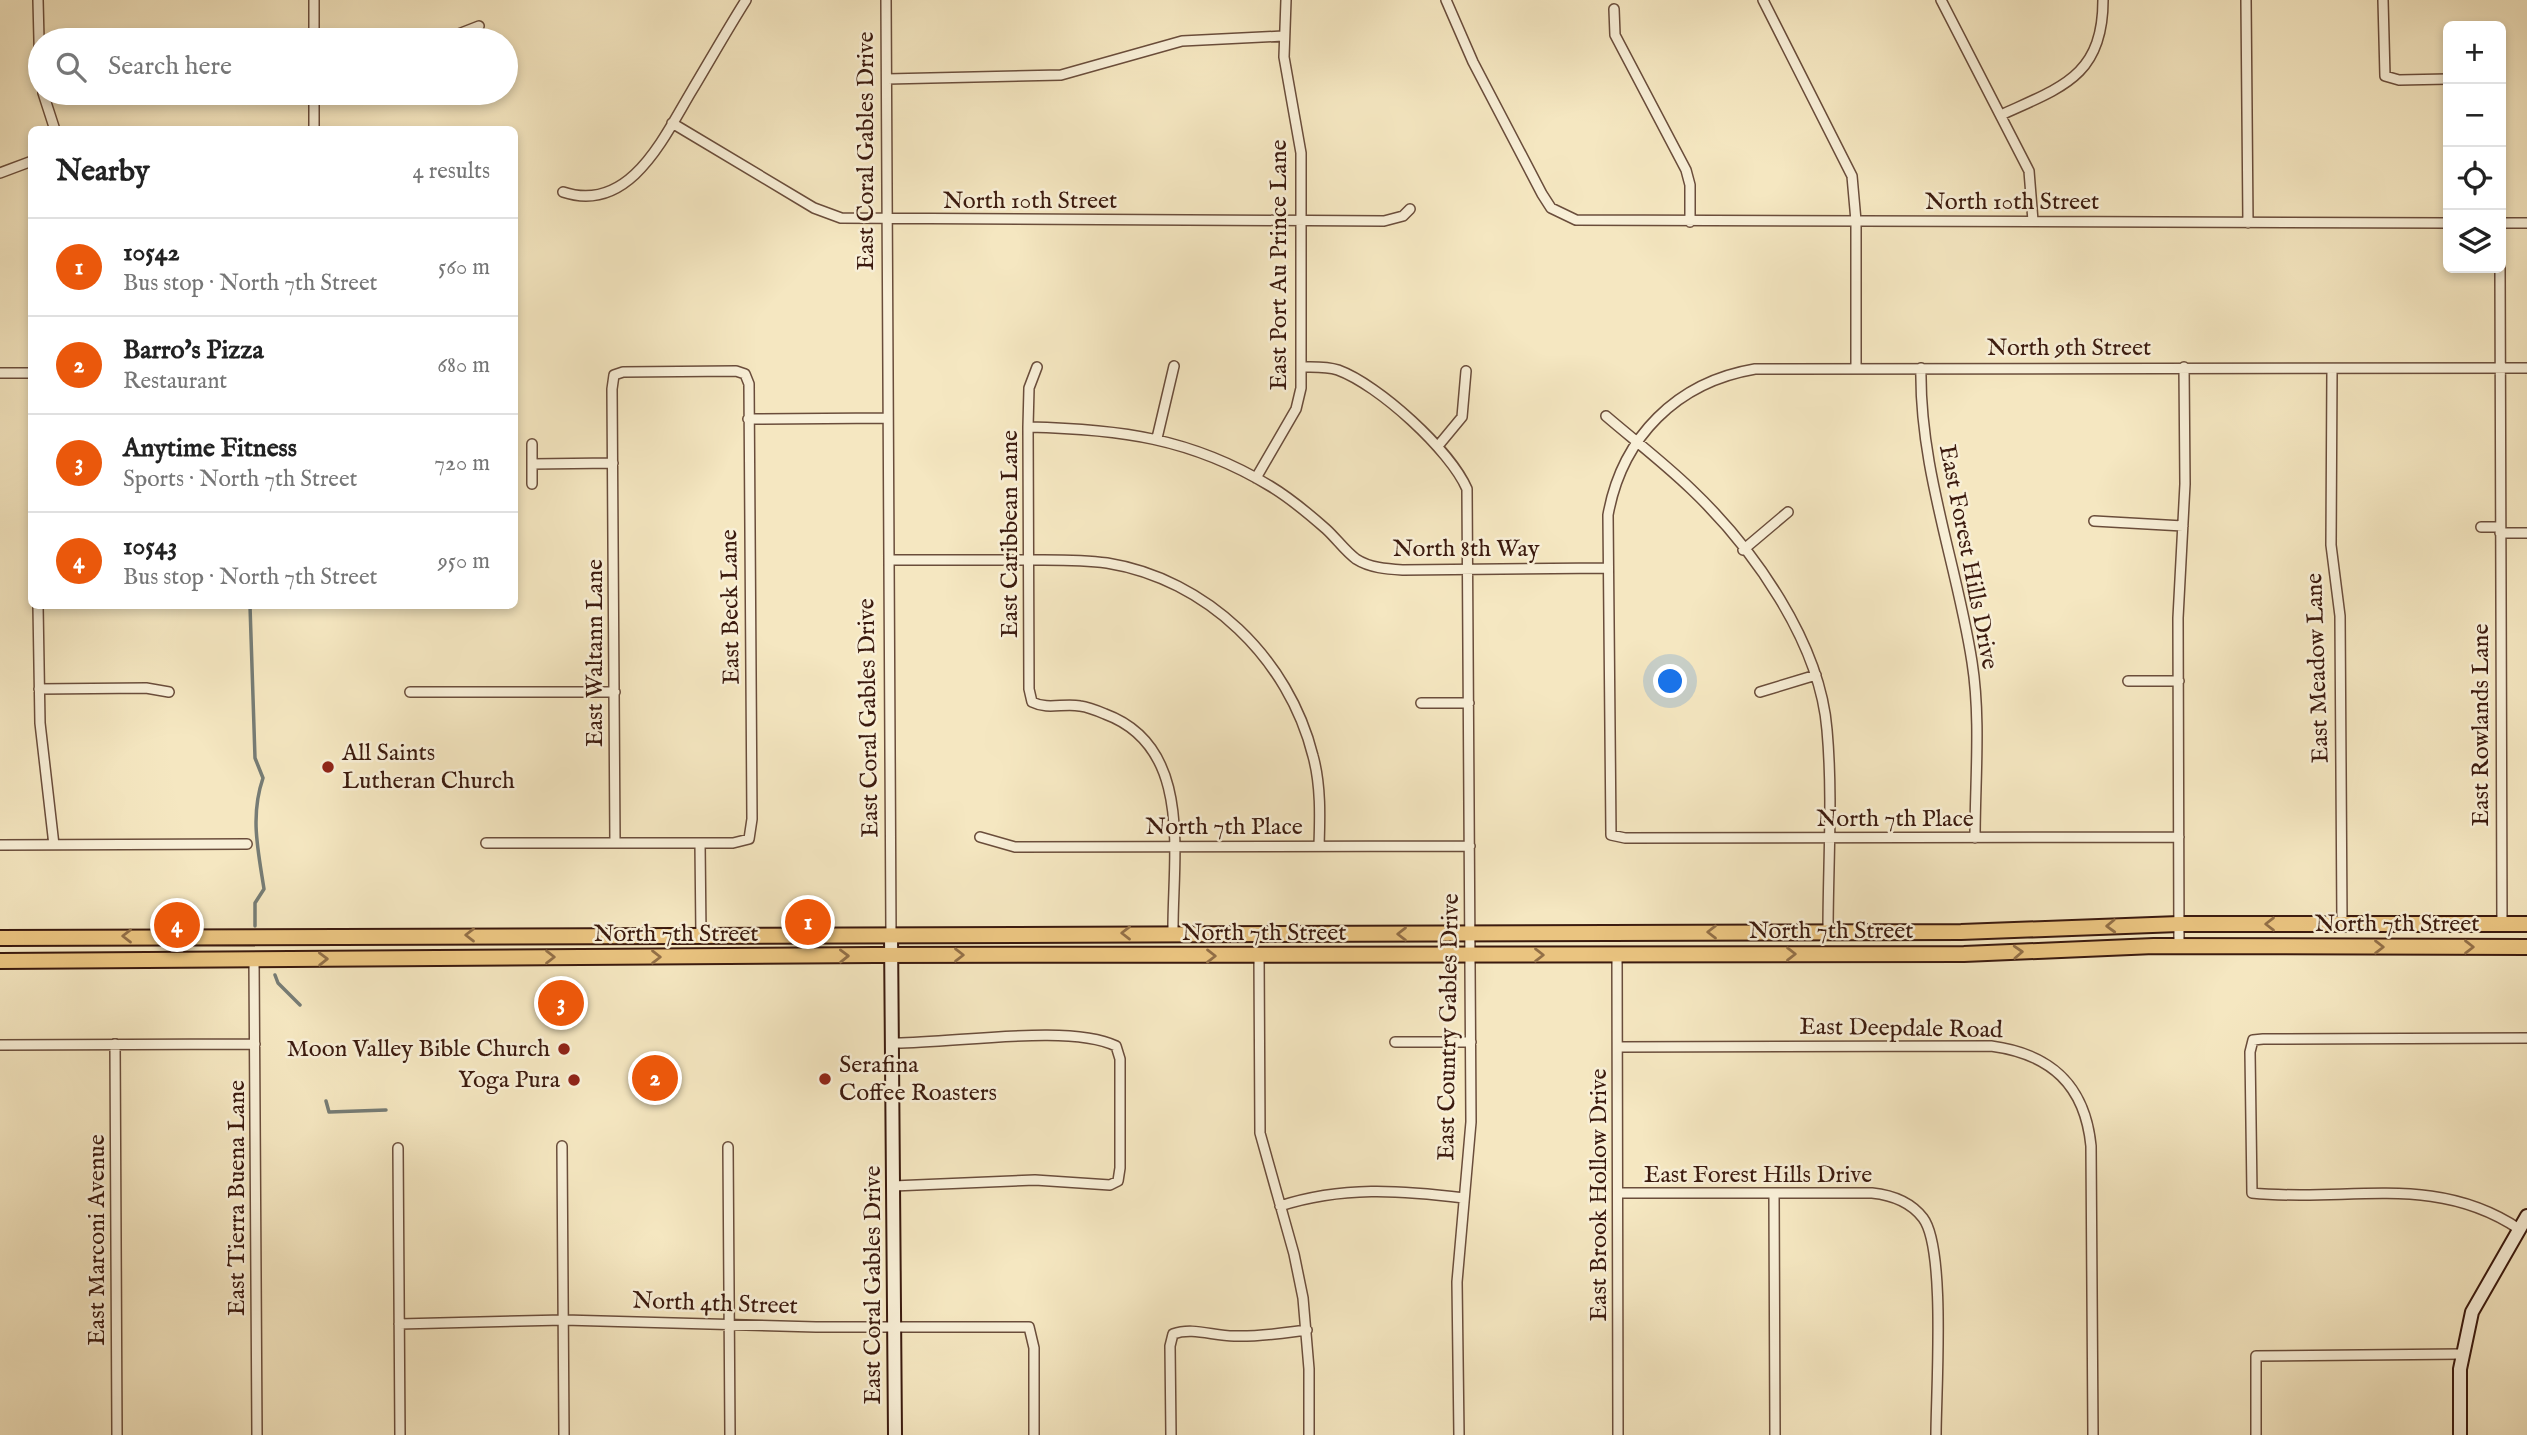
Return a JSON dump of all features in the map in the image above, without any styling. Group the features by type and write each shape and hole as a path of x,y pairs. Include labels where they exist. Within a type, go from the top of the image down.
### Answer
{"main road":[{"name":"North 7th Street","path":"0,937 1961,932 2179,924 2527,924"},
{"path":"2412,924 2412,946"},
{"path":"227,960 269,936 276,947 293,960"},
{"name":"North 7th Street","path":"0,961 891,955 1964,954 2179,946 2527,947"}],"street":[{"path":"38,0 39,28"},
{"path":"314,0 314,28"},
{"path":"563,192 583,198 612,190 644,165 673,123 746,0"},
{"name":"East Coral Gables Drive","path":"886,0 895,1435"},
{"name":"East Port Au Prince Lane","path":"1256,478 1296,409 1301,367 1301,153 1283,36 1286,0"},
{"name":"North 10th Street","path":"1446,0 1473,62 1542,194 1551,208 1576,220 2443,223"},
{"path":"1763,0 1852,176 1856,221 1856,368"},
{"path":"1941,0 2029,171 2033,221"},
{"path":"2001,115 2066,83 2088,64 2101,35 2103,0"},
{"path":"2246,0 2248,223"},
{"path":"2383,0 2385,76 2399,80 2443,79"},
{"path":"1614,9 1615,34 1686,170 1690,185 1690,222"},
{"path":"474,28 479,26"},
{"path":"887,79 1060,75 1182,41 1283,36"},
{"path":"47,105 54,126"},
{"path":"314,105 314,126"},
{"name":"North 10th Street","path":"673,123 830,215 889,220 1301,222 1384,221 1403,216 1410,209"},
{"path":"0,173 28,162"},
{"path":"2506,223 2527,223"},
{"name":"East Rowlands Lane","path":"2500,273 2502,924"},
{"path":"1157,438 1174,366"},
{"name":"East Caribbean Lane","path":"1037,367 1029,388 1028,427 1029,689 1032,702 1042,707 1080,706 1107,714 1127,724 1142,738 1157,757 1170,787 1174,846"},
{"path":"1301,367 1328,368 1345,373 1387,401 1438,446 1462,416 1466,371"},
{"path":"2179,946 2179,681 2184,367"},
{"name":"East Forest Hills Drive","path":"1921,368 1927,453 1963,610 1973,671 1975,838"},
{"name":"North 9th Street","path":"1636,442 1667,407 1693,388 1725,375 1755,369 2527,368"},
{"name":"East Meadow Lane","path":"2332,370 2331,545 2340,616 2342,923"},
{"name":"East Beck Lane","path":"614,375 624,372 736,371 745,374 749,384 752,819 749,839 733,843 700,843"},
{"path":"0,373 28,373"},
{"name":"East Waltann Lane","path":"614,375 615,843"},
{"path":"1606,416 1706,504 1796,624 1816,675 1827,729 1828,932"},
{"path":"748,419 888,418"},
{"name":"North 8th Way","path":"1028,427 1105,429 1157,438 1197,450 1256,478 1300,508 1356,559 1371,566 1403,570 1607,568"},
{"path":"1607,568 1611,495 1617,476 1636,442"},
{"path":"532,444 532,484"},
{"name":"East Country Gables Drive","path":"1438,446 1457,467 1467,489 1469,569 1470,1148 1457,1282 1459,1435"},
{"path":"532,464 613,463"},
{"path":"1743,550 1788,512"},
{"path":"2094,521 2183,526"},
{"path":"2481,527 2527,533"},
{"path":"889,560 1091,561 1132,568 1160,577 1207,603 1244,634 1277,674 1303,724 1318,783 1319,846"},
{"name":"North 7th Place","path":"1607,568 1611,835 1625,838 2179,837"},
{"path":"38,609 41,740 54,845"},
{"path":"1760,692 1816,675"},
{"path":"2128,681 2179,681"},
{"path":"39,689 146,688 169,692"},
{"path":"410,692 615,692"},
{"path":"1421,704 1469,703"},
{"name":"North 7th Place","path":"980,837 1015,847 1470,846"},
{"path":"485,843 700,843 701,935"},
{"path":"0,845 247,844"},
{"path":"1173,933 1174,846"},
{"name":"East Brook Hollow Drive","path":"1617,955 1618,1435"},
{"path":"1259,956 1260,1133 1299,1275 1307,1330 1309,1435"},
{"name":"East Tierra Buena Lane","path":"254,960 257,1435"},
{"path":"893,1043 1048,1037 1104,1040 1116,1046 1120,1059 1118,1181 1110,1185 1035,1180 893,1186"},
{"path":"2519,1229 2486,1209 2431,1194 2252,1193 2250,1052 2253,1040 2527,1038"},
{"path":"1395,1042 1471,1042"},
{"name":"East Marconi Avenue","path":"115,1044 117,1435"},
{"path":"0,1045 255,1044"},
{"name":"East Deepdale Road","path":"1618,1047 1991,1046 2018,1050 2055,1069 2080,1101 2089,1123 2092,1435"},
{"path":"562,1146 564,1435"},
{"path":"728,1147 730,1435"},
{"path":"398,1148 400,1435"},
{"path":"1280,1206 1325,1195 1366,1190 1389,1189 1464,1198"},
{"name":"East Forest Hills Drive","path":"1618,1193 1892,1195 1911,1206 1923,1218 1935,1255 1936,1435"},
{"path":"1774,1194 1775,1435"},
{"path":"2460,1435 2462,1354 2472,1312 2527,1216"},
{"name":"North 4th Street","path":"399,1324 564,1320 895,1328 1029,1328 1034,1348 1034,1435"},
{"path":"1171,1435 1170,1346 1173,1334 1185,1330 1220,1336 1259,1336 1307,1330"},
{"path":"2256,1435 2256,1356 2462,1354"}],"waterway":[{"path":"250,609 255,758 263,778 256,820 264,889 255,903 255,926"},
{"path":"275,975 278,983 300,1005"},
{"path":"326,1101 329,1112 386,1110"}],"place":[{"name":"All Saints Lutheran Church","path":"328,767"},
{"name":"10542","path":"808,922"},
{"name":"10543","path":"177,925"},
{"name":"Anytime Fitness","path":"561,1003"},
{"name":"Moon Valley Bible Church","path":"564,1049"},
{"name":"Barro's Pizza","path":"655,1078"},
{"name":"Serafina Coffee Roasters","path":"825,1079"},
{"name":"Yoga Pura","path":"574,1080"}]}
